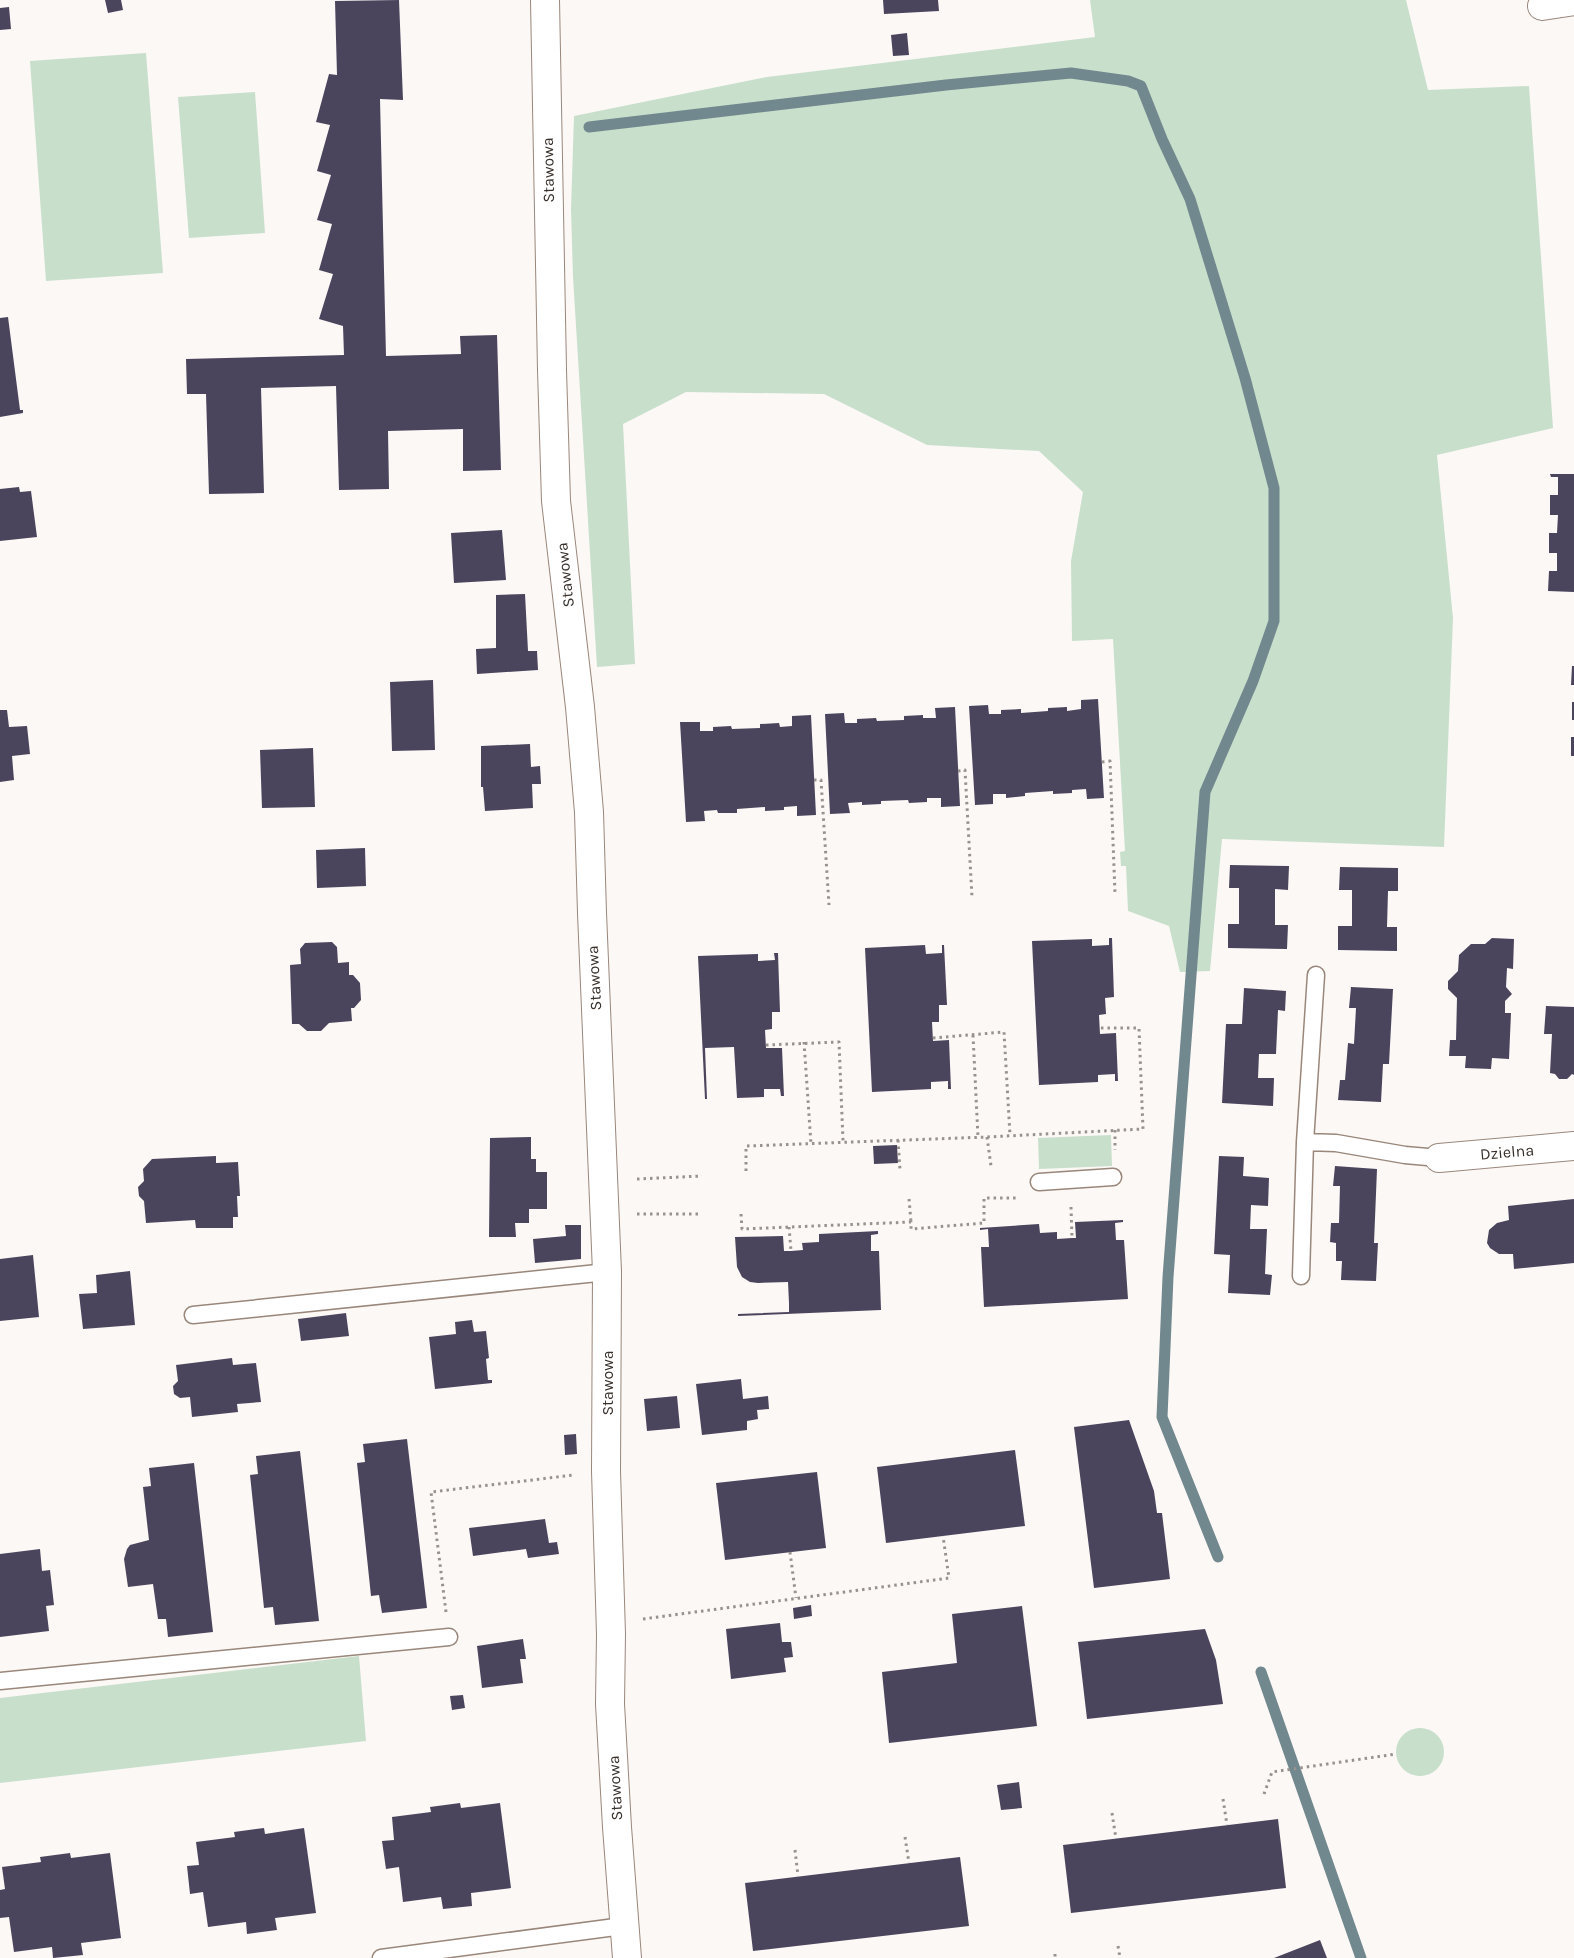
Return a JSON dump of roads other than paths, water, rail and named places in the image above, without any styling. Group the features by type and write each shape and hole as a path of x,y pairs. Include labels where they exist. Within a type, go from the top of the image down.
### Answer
{"street":[{"name":"Stawowa","path":"545,0 556,501 580,707 589,812 592,923 608,1272 606,1471 611,1634 610,1704 627,1958"},
{"path":"1542,6 1574,1"},
{"name":"Dzielna","path":"1439,1158 1574,1146"}],"lane":[{"path":"1301,1276 1305,1142 1316,975"},
{"path":"1305,1142 1336,1142 1405,1155 1439,1158"},
{"path":"1039,1182 1113,1177"},
{"path":"194,1315 608,1272"},
{"path":"0,1682 449,1636"},
{"path":"381,1958 624,1926"}],"waterway":[{"path":"589,127 946,85 1071,73 1128,81 1141,86 1162,139 1190,199 1245,378 1274,488 1274,621 1253,681 1205,792 1168,1277 1162,1417 1218,1557"},
{"path":"1261,1672 1361,1958"}]}
